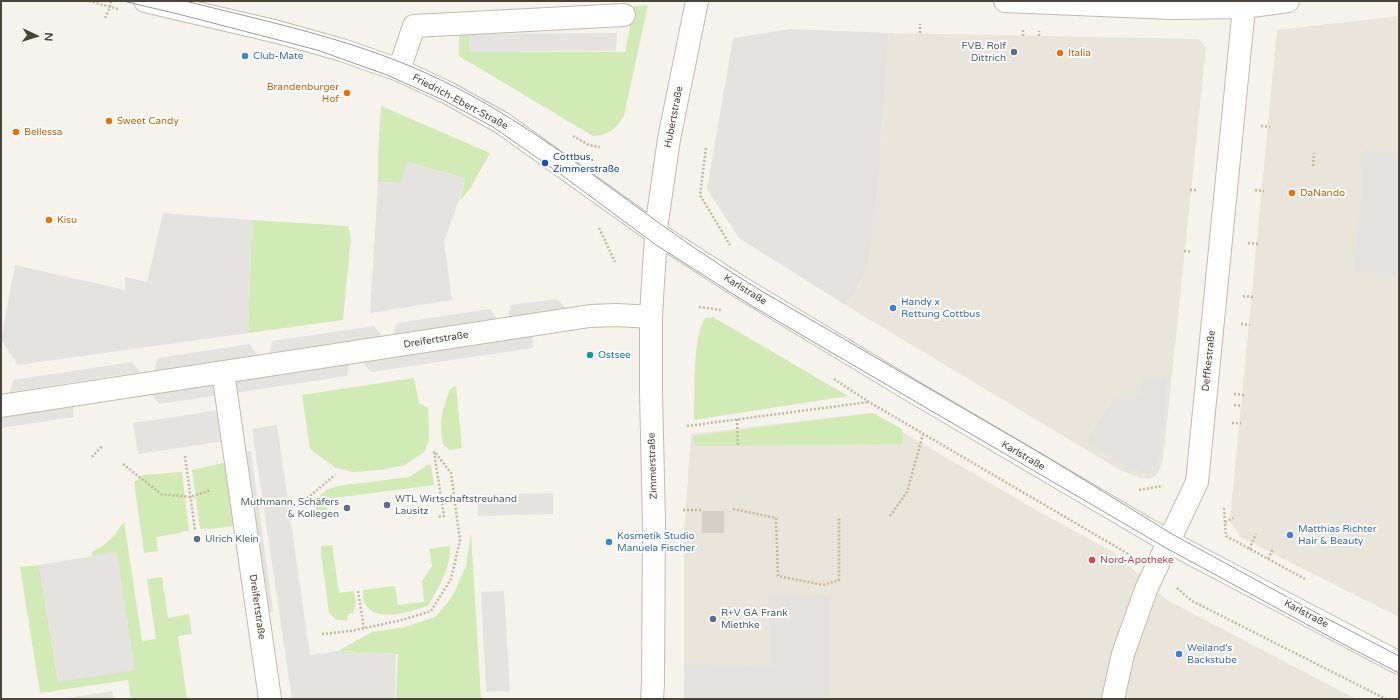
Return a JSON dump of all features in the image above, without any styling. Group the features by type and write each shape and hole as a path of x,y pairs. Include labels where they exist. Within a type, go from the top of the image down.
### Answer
{"street":[{"name":"Friedrich-Ebert-Straße","path":"145,1 278,32 342,50 399,70 448,93 502,123 656,233"},
{"name":"Hubertstraße","path":"656,233 669,139 697,1"},
{"path":"1005,1 1175,3 1244,7 1287,1"},
{"name":"Deffkestraße","path":"1113,699 1123,654 1147,587 1198,482 1244,7"},
{"path":"399,70 414,26 624,15"},
{"name":"Zimmerstraße","path":"652,699 654,523 651,317 656,233"},
{"name":"Karlstraße","path":"656,233 740,287 840,348 1169,542 1399,663"},
{"name":"Dreifertstraße","path":"1,406 590,316 651,317"},
{"name":"Dreifertstraße","path":"223,372 235,464 270,699"}],"path":[{"path":"105,18 112,1"},
{"path":"920,24 920,33"},
{"path":"1259,126 1270,127"},
{"path":"706,148 700,195 729,245 735,249"},
{"path":"1313,166 1314,153"},
{"path":"1190,190 1199,190"},
{"path":"1252,190 1264,191"},
{"path":"598,226 615,262"},
{"path":"1248,243 1259,244"},
{"path":"1184,251 1193,252"},
{"path":"1243,296 1253,297"},
{"path":"700,307 726,311"},
{"path":"1240,324 1250,325"},
{"path":"830,377 923,434 1156,570 1192,601 1386,699"},
{"path":"1234,394 1244,395"},
{"path":"687,426 869,402"},
{"path":"1233,405 1242,406"},
{"path":"737,419 738,446"},
{"path":"1231,422 1241,423"},
{"path":"890,516 907,492 923,434"},
{"path":"92,457 102,446"},
{"path":"322,634 364,628 402,620 431,610 451,578 460,540 451,473 434,451 444,516 438,517"},
{"path":"185,456 195,530"},
{"path":"123,464 161,494 190,497 216,488 235,464"},
{"path":"304,501 335,475"},
{"path":"1139,490 1170,485"},
{"path":"1224,508 1226,536 1310,581"},
{"path":"733,509 776,518 778,576 823,586 839,580 839,517"},
{"path":"683,510 702,510"},
{"path":"1225,522 1233,518"},
{"path":"1249,549 1256,534"},
{"path":"1268,559 1273,550"},
{"path":"358,591 364,628"}],"shaded area":[{"path":"1399,16 1399,617 1240,537 1230,520 1277,30"},
{"path":"790,29 889,33 878,188 868,270 847,306 739,238 707,189 733,38"},
{"path":"617,33 616,51 469,52 469,34"},
{"path":"889,33 1199,39 1206,48 1163,460 1158,473 1150,479 1141,478 1120,470 847,306 868,270 878,188"},
{"path":"1365,150 1399,154 1399,276 1354,272"},
{"path":"407,162 465,178 444,242 452,300 370,313 378,182 401,183"},
{"path":"163,213 252,220 248,333 18,365 1,340 15,265 125,290 125,277 147,282"},
{"path":"557,299 567,309 508,317 511,305"},
{"path":"490,309 497,319 393,335 397,323"},
{"path":"374,326 382,336 270,353 272,341"},
{"path":"532,336 533,348 371,372 362,362"},
{"path":"250,344 257,355 154,371 158,358"},
{"path":"132,362 140,372 10,392 13,380"},
{"path":"349,364 347,376 160,404 150,394"},
{"path":"1142,377 1167,379 1159,462 1148,474 1124,464 1088,441 1114,397 1140,397"},
{"path":"73,406 74,417 1,428 1,416"},
{"path":"220,410 225,441 138,454 133,423"},
{"path":"870,413 1038,511 1115,553 1167,600 1356,699 684,699 684,532 691,434"},
{"path":"277,425 310,655 338,651 396,654 395,699 292,699 252,429"},
{"path":"251,451 273,611 265,613 242,452"},
{"path":"553,493 553,514 478,516 478,495"},
{"path":"117,552 135,670 58,682 39,565"},
{"path":"504,591 510,691 486,692 481,592"},
{"path":"768,593 829,595 829,699 684,699 685,663 771,668"},
{"path":"112,691 114,699 61,699"}],"green space":[{"path":"648,5 624,116 615,128 608,133 593,136 459,56 459,33 469,34 469,52 625,52 634,6"},
{"path":"381,106 490,153 471,187 460,201 465,178 407,162 401,183 378,182"},
{"path":"252,220 348,226 351,238 343,320 248,333"},
{"path":"713,317 848,396 694,420 695,367 698,339 705,318"},
{"path":"414,378 419,403 428,408 429,441 424,452 405,465 381,470 353,472 336,468 310,449 302,395"},
{"path":"456,386 462,448 450,450 444,446 441,424 450,389"},
{"path":"873,413 902,429 903,444 695,446 694,436"},
{"path":"227,462 234,526 200,529 192,470"},
{"path":"427,465 431,465 434,485 326,499 328,516 317,518 316,505 319,497 322,493 332,488 409,477"},
{"path":"182,472 189,531 156,537 158,551 144,553 134,482 143,475"},
{"path":"124,521 142,641 156,639 147,579 162,577 168,618 189,614 192,634 178,636 187,699 131,699 128,680 40,693 20,567 39,565 58,682 117,553 92,557 92,552 103,546 111,539"},
{"path":"471,532 481,699 396,699 398,654 338,651 372,632 405,627 435,617 452,597 466,566"},
{"path":"332,545 339,593 354,591 356,603 353,613 348,614 347,621 335,619 329,613 321,546"},
{"path":"450,546 449,562 440,584 428,606 403,613 385,615 376,613 369,609 364,602 363,590 395,586 398,605 424,602 422,581 432,566 429,549"}],"tunnel":[{"path":"702,522 733,522"}],"tram line":[{"path":"123,1 317,50 387,75 445,101 493,127 559,173 656,245 752,306 1166,548 1399,673"},
{"path":"185,1 317,34 381,55 443,81 499,111 578,164 682,239 765,293 1047,457 1172,534 1399,656"}],"place":[{"name":"FVB. Rolf Dittrich","path":"1014,52"},
{"name":"Italia","path":"1060,53"},
{"name":"Club-Mate","path":"245,56"},
{"name":"Brandenburger Hof","path":"347,93"},
{"name":"Sweet Candy","path":"109,121"},
{"name":"Bellessa","path":"16,132"},
{"name":"Cottbus, Zimmerstraße","path":"545,163"},
{"name":"DaNando","path":"1292,193"},
{"name":"Kisu","path":"49,220"},
{"name":"Handy x Rettung Cottbus","path":"893,308"},
{"name":"Ostsee","path":"590,355"},
{"name":"WTL Wirtschaftstreuhand Lausitz","path":"387,505"},
{"name":"Muthmann, Schäfers & Kollegen","path":"347,508"},
{"name":"Matthias Richter Hair & Beauty","path":"1290,535"},
{"name":"Ulrich Klein","path":"197,539"},
{"name":"Kosmetik Studio Manuela Fischer","path":"609,542"},
{"name":"Nord-Apotheke","path":"1092,560"},
{"name":"R+V GA Frank Miethke","path":"713,619"},
{"name":"Weiland's Backstube","path":"1179,654"}]}
